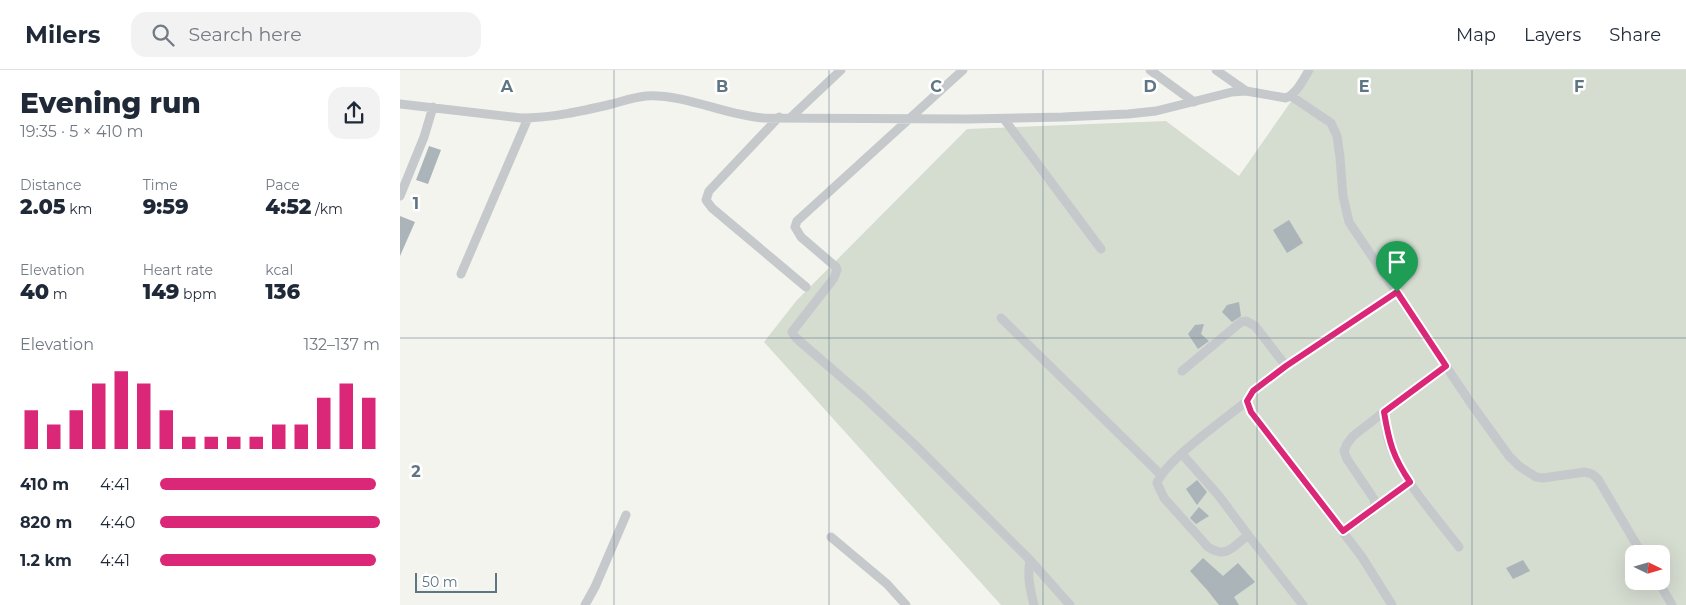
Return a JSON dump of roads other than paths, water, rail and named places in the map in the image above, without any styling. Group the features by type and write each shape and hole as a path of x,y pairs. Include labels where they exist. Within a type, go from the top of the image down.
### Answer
{"street":[{"path":"790,118 841,70"},
{"path":"963,70 797,221 795,227 801,237 836,267 837,270 834,278 792,332 796,338 863,396 892,424 1030,560 1070,605"},
{"path":"1150,70 1194,102"},
{"path":"1216,70 1246,91"},
{"path":"400,104 528,118 557,116 646,96 678,98 751,117 1004,119 1128,114 1156,111 1221,94 1246,91 1286,98 1291,96 1309,70"},
{"path":"1291,96 1331,123 1337,136 1342,196 1349,222 1509,456 1536,477 1543,478 1584,472 1592,474 1598,479 1637,545"},
{"path":"400,196 424,137 433,107"},
{"path":"461,274 528,118"},
{"path":"779,118 709,191 706,200 712,208 806,287"},
{"path":"1004,119 1101,249"},
{"path":"1248,535 1230,550 1223,553 1208,547 1164,498 1157,483 1160,475 1182,454 1247,401 1253,391 1286,366 1397,292"},
{"path":"1001,318 1160,475"},
{"path":"1182,371 1241,322 1246,321 1254,326 1286,366"},
{"path":"1373,509 1375,505 1374,499 1347,459 1344,451 1347,444 1353,436 1446,366"},
{"path":"1247,401 1251,412 1362,557 1392,605"},
{"path":"1384,412 1388,439 1396,460 1410,482 1459,547"},
{"path":"1182,454 1219,496 1303,605"},
{"path":"1343,531 1410,482"},
{"path":"585,605 595,587 626,514"},
{"path":"832,536 887,584 906,605"},
{"path":"1030,560 1029,588 1034,605"},
{"path":"1663,590 1672,605"}]}
